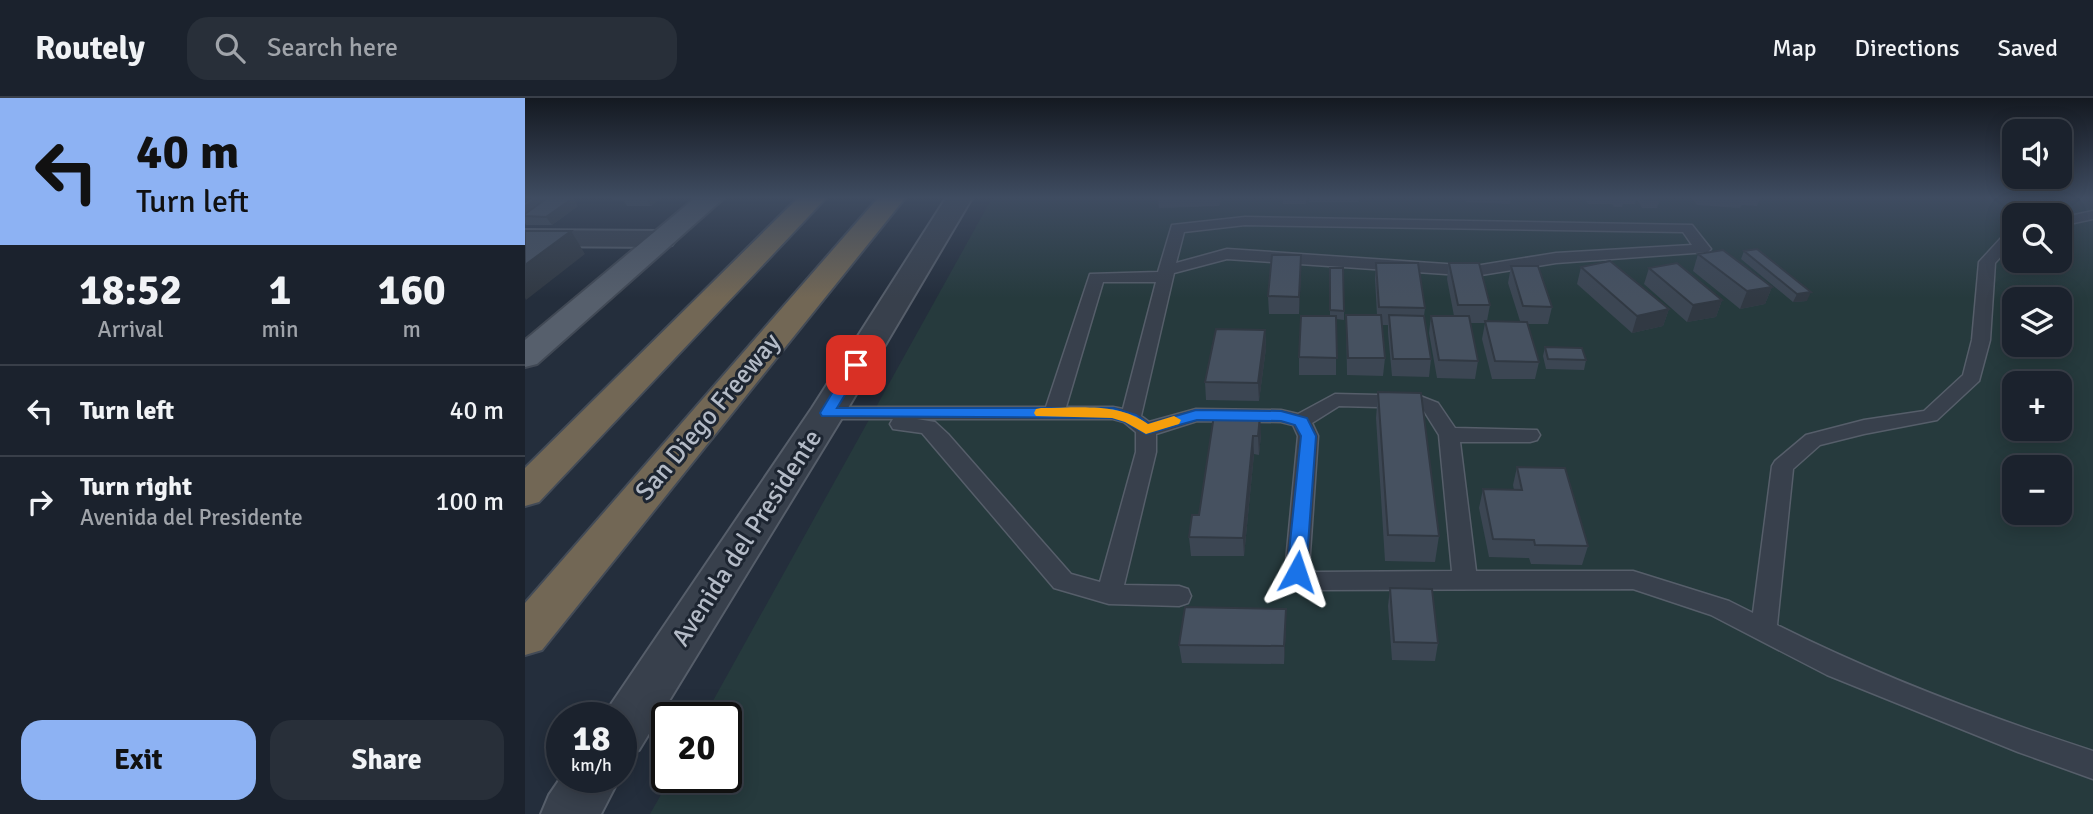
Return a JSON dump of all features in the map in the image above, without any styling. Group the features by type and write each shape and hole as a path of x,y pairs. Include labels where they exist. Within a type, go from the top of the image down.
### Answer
{"highway":[{"path":"525,492 780,231"},
{"name":"San Diego Freeway","path":"525,636 864,231"}],"main road":[{"path":"525,357 671,231"}],"street":[{"name":"Avenida del Presidente","path":"637,708 823,420 939,231"},
{"path":"525,238 662,239"},
{"path":"569,814 583,793"}],"lane":[{"path":"1109,594 1146,452 1139,424 1176,231"},
{"path":"1397,231 1703,249 1690,231"},
{"path":"1053,413 1096,277 1167,274 1227,254 1475,271 1551,242 1654,231"},
{"path":"1765,631 1783,466 1813,440 1864,427 1930,416 1972,377 1981,340 1987,262 2002,246"},
{"path":"823,420 1113,413 1139,424 1196,415 1281,416 1301,421 1335,400 1420,402 1431,407 1449,435 1465,580"},
{"path":"823,420 928,427 1063,581 1109,594 1179,596"},
{"path":"1301,421 1308,436 1297,572 1312,581 1633,580 1720,608 1836,667 2028,743 2093,765"},
{"path":"1449,435 1530,435"}],"green space":[{"path":"973,231 2002,231 2002,273 2072,273 2072,231 2093,231 2093,814 650,814 662,793 742,793 742,702 712,702"}],"building":[{"path":"525,231 570,231 525,265"},
{"path":"1757,249 1811,292 1797,294 1744,251"},
{"path":"1723,250 1772,287 1747,291 1698,254"},
{"path":"1272,255 1301,255 1299,297 1268,296"},
{"path":"1610,261 1669,309 1637,316 1581,267"},
{"path":"1376,263 1418,263 1425,308 1379,307"},
{"path":"1449,263 1479,263 1490,305 1458,305"},
{"path":"1677,263 1722,300 1693,305 1649,268"},
{"path":"1511,266 1538,266 1552,307 1523,306"},
{"path":"1330,268 1343,268 1344,311 1330,310"},
{"path":"1346,315 1381,315 1385,358 1348,358"},
{"path":"1389,315 1424,316 1431,359 1393,359"},
{"path":"1301,316 1336,316 1337,358 1299,357"},
{"path":"1431,316 1469,316 1478,361 1439,360"},
{"path":"1485,321 1527,322 1539,362 1495,361"},
{"path":"1216,329 1265,330 1258,383 1205,382"},
{"path":"1545,347 1582,348 1586,360 1548,359"},
{"path":"1378,392 1421,393 1439,536 1388,535"},
{"path":"1214,415 1260,416 1258,436 1253,436 1243,538 1189,537 1192,515 1199,515"},
{"path":"1517,467 1565,468 1588,546 1535,545 1534,540 1493,539 1483,489 1522,490"},
{"path":"1390,588 1432,589 1438,643 1394,642"},
{"path":"1185,607 1286,609 1284,646 1179,645"}],"slow traffic":[{"path":"1041,413 1113,413 1131,418 1146,429 1174,420"}],"route":[{"path":"856,365 827,413 1113,413 1131,418 1146,429 1196,415 1281,416 1301,421 1308,436 1297,572"}]}
